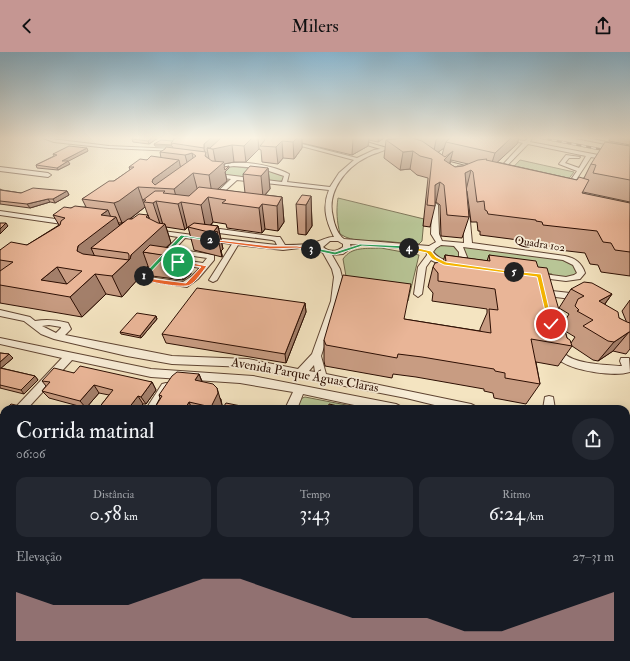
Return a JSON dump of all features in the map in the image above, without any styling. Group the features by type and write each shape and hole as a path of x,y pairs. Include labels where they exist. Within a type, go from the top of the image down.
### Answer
{"main road":[{"path":"449,166 503,177"},
{"path":"557,190 568,193"}],"street":[{"path":"216,166 210,168 212,173 218,176 332,189"},
{"path":"252,166 280,170 287,175 284,183"},
{"path":"336,268 347,246 332,227 328,203 332,189 345,169 349,166"},
{"path":"488,174 497,166"},
{"path":"568,193 582,166"},
{"path":"571,167 580,170"},
{"path":"0,169 48,175"},
{"path":"209,202 236,178"},
{"path":"436,205 435,234 440,243"},
{"path":"465,207 468,245"},
{"path":"0,213 72,222 63,228"},
{"path":"301,373 316,356 335,301 338,277 336,268 325,251 319,246 332,227"},
{"path":"209,240 217,231 220,230 277,239 284,248"},
{"path":"146,231 236,244 284,248 297,247 322,241 342,240 362,245 387,245 419,249 429,254 422,267 418,294"},
{"path":"183,236 143,278 184,285 188,284 204,266"},
{"name":"Quadra 102","path":"440,243 455,243 565,258 574,262 580,267 581,274 577,277 566,279 454,265 440,261 429,254 440,243"},
{"path":"454,265 463,260 464,255 455,243"},
{"path":"213,280 236,244"},
{"path":"297,247 335,253 362,245"},
{"path":"539,276 547,306"},
{"path":"543,292 587,298"},
{"name":"Avenida Parque Águas Claras","path":"0,313 27,320 44,332 57,337 127,352 172,360 240,362 322,377 454,405"},
{"path":"0,322 14,316"},
{"path":"34,324 49,322 65,325 66,329 57,337"},
{"path":"554,334 559,355 567,360 620,370 627,369 628,367 625,361"},
{"name":"Avenida Parque Águas Claras","path":"0,341 69,357 172,376 232,377 376,405"},
{"path":"115,366 127,352"},
{"path":"316,356 322,377"},
{"path":"24,405 69,357"},
{"path":"154,405 172,376"},
{"path":"293,405 299,390"}],"green space":[{"path":"234,166 280,172 285,175 282,181 276,182 220,175 221,168"},
{"path":"514,166 549,166 574,172 561,189 505,176"},
{"path":"338,198 424,219 422,241 419,244 410,244 350,239 345,237 340,234 338,225"},
{"path":"440,243 565,258 580,267 577,277 553,277 552,274 434,258 431,248"},
{"path":"381,248 419,255 408,301 347,282 343,259 347,255 355,250"},
{"path":"305,397 346,405 296,405 300,399"}],"building":[{"path":"46,166 59,166 57,168"},
{"path":"130,166 170,166 153,179 152,182 155,185 181,166 219,166 209,175 193,173 174,189 138,187 114,203 82,199 109,181 114,181 134,167"},
{"path":"250,166 268,168 261,176 243,174"},
{"path":"431,166 515,166 577,180 579,177 589,180 582,193 630,203 630,252 615,250 611,243 603,242 597,231 543,225 542,222 536,220 488,214 485,210 484,201 477,202 473,172 471,170 465,173 469,217 447,215 444,185 440,182 435,185 435,206 427,205"},
{"path":"595,166 630,166 630,180 593,173"},
{"path":"199,187 282,197 277,206 262,204 259,208 222,203 226,200 208,197 201,205 181,202 178,204 156,201 153,203 144,202 146,200 143,200 155,191 165,191 163,193 189,196"},
{"path":"33,188 67,191 53,199 27,204 0,201 0,190 21,193"},
{"path":"302,195 311,196 306,205 296,204"},
{"path":"75,206 108,210 101,215 116,217 78,246 77,251 83,254 129,260 112,276 95,274 70,297 0,285 0,271 13,262 0,260 0,250 11,242 27,245 60,225 61,221 65,218 53,215 64,207 71,208","holes":["57,267 82,271 67,284 41,280"]},
{"path":"139,214 148,215 146,217 158,223 165,224 131,255 129,260 128,253 91,248 128,219 132,219"},
{"path":"0,223 6,223 0,229"},
{"path":"194,223 218,226 214,231 218,232 217,234 188,227"},
{"path":"150,245 184,250 175,257 143,252"},
{"path":"445,255 490,261 489,255 536,261 538,267 547,268 567,338 570,340 572,346 531,339 540,384 505,378 505,373 495,371 494,369 398,354 397,358 326,345 324,340 343,275 411,284 404,319 491,333 489,309 498,310 495,289 438,281 438,273 433,267 435,263 446,261"},
{"path":"584,282 592,283 612,294 599,301 618,312 619,318 630,323 630,332 614,342 608,341 583,326 593,320 577,311 579,310 575,306 578,299 584,296 571,289"},
{"path":"197,288 305,303 285,354 162,334"},
{"path":"137,313 156,316 140,336 120,332"},
{"path":"0,353 9,354 0,362"},
{"path":"80,366 152,382 141,397 138,396 131,405 101,405 113,390 94,385 80,401 42,391 50,382 42,381 54,368 74,373"},
{"path":"0,368 35,376 21,390 0,385"},
{"path":"177,372 199,374 195,380 213,384 217,388 218,393 212,405 202,405 189,402 187,405 156,405 162,396 159,395 172,376"},
{"path":"226,403 236,405 225,405"}],"route":[{"path":"178,262 204,266 188,284 184,285 143,278 183,236 236,244 284,248 297,247 330,253 339,253 362,245 387,245 419,249 429,252 431,256 444,263 539,276 551,324"}]}
